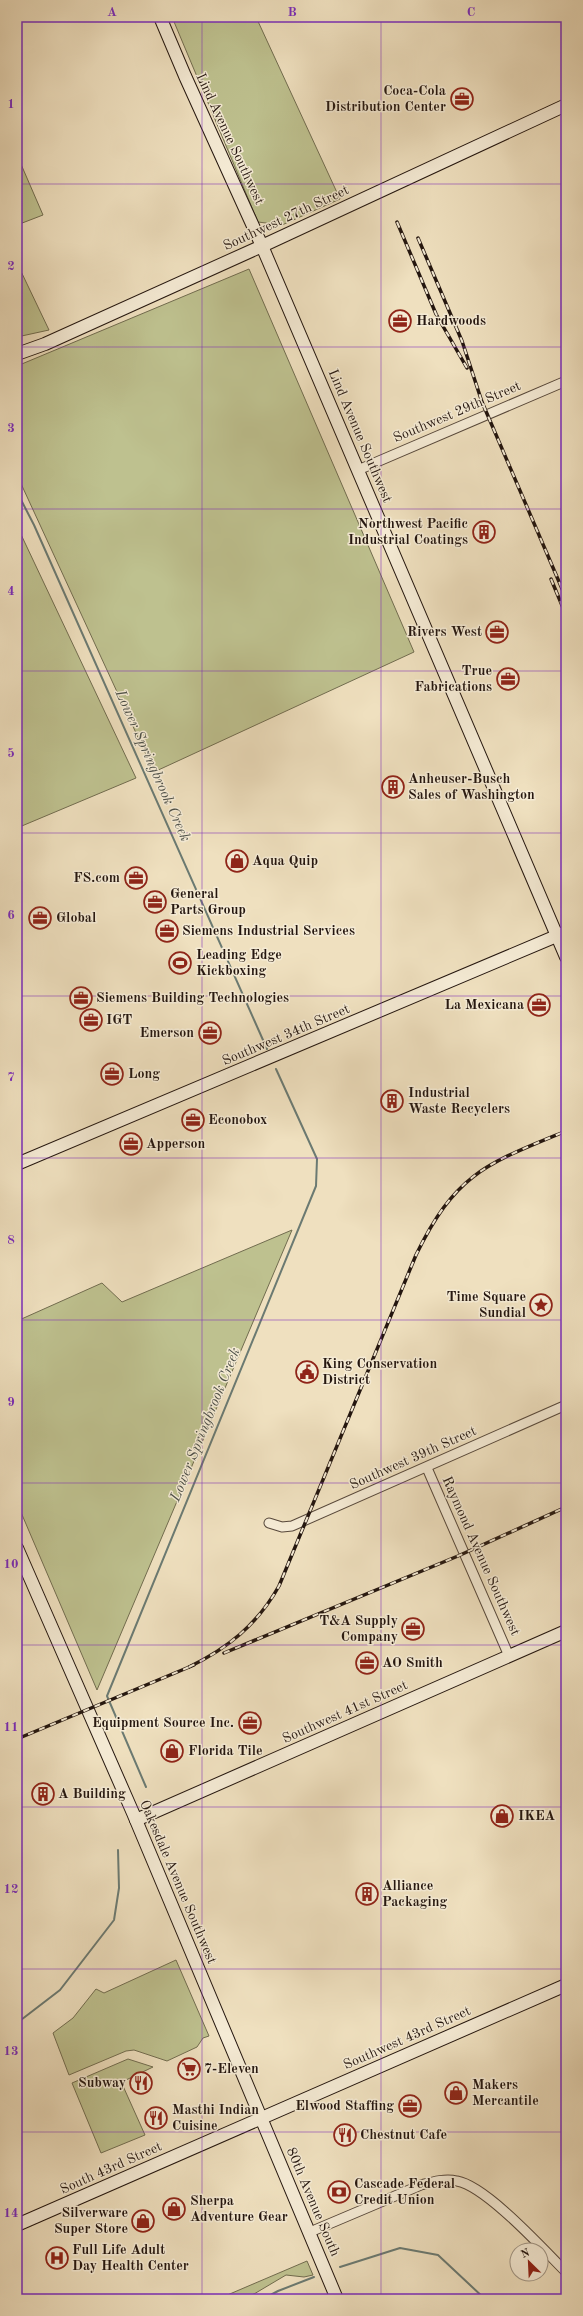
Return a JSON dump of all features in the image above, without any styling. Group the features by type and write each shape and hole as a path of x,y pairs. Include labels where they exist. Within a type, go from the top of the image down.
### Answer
{"main road":[{"name":"Lind Avenue Southwest","path":"160,17 262,246 358,470 562,934 566,957"},
{"name":"Southwest 27th Street","path":"17,354 45,344 262,246 566,105"},
{"name":"Southwest 34th Street","path":"17,1164 562,934"},
{"name":"Oakesdale Avenue Southwest","path":"17,1548 136,1820 260,2118"},
{"name":"Southwest 41st Street","path":"136,1820 566,1630"},
{"name":"Southwest 43rd Street","path":"260,2118 566,1986"},
{"name":"South 43rd Street","path":"17,2225 260,2118"},
{"name":"80th Avenue South","path":"260,2118 310,2232 337,2299"}],"street":[{"name":"Southwest 29th Street","path":"358,470 566,381"},
{"name":"Southwest 39th Street","path":"270,1523 282,1527 292,1526 427,1468 566,1405"},
{"name":"Raymond Avenue Southwest","path":"427,1468 509,1656"},
{"path":"310,2232 421,2185 440,2181 457,2181 480,2190 566,2272"}],"green space":[{"path":"172,17 256,17 340,199 282,225 258,222"},
{"path":"17,155 43,215 17,225"},
{"path":"17,263 49,330 17,337"},
{"path":"249,269 414,652 154,772 17,475 17,366"},
{"path":"17,526 136,778 17,828"},
{"path":"292,1230 97,1690 17,1503 17,1321 102,1283 122,1302"},
{"path":"176,1960 209,2036 203,2038 197,2047 167,2061 134,2050 126,2051 69,2075 53,2033 73,2018 96,1989 104,1993"},
{"path":"128,2059 153,2067 126,2080 123,2086 145,2135 101,2153 72,2083"},
{"path":"307,2261 313,2275 304,2277 286,2275 254,2294 240,2299 218,2299"}],"waterway":[{"name":"Lower Springbrook Creek","path":"17,492 34,525 267,1049"},
{"name":"Lower Springbrook Creek","path":"146,1787 107,1696 316,1186 317,1159 276,1069"},
{"name":"Lower Springbrook Creek","path":"17,2023 60,1990 114,1920 119,1888 118,1850"},
{"name":"Lower Springbrook Creek","path":"340,2267 400,2248 438,2255 485,2299"},
{"name":"Lower Springbrook Creek","path":"263,2299 278,2291 314,2277"}],"railway":[{"path":"397,222 436,314 467,368"},
{"path":"418,238 462,341 482,402 566,598"},
{"path":"551,579 566,615"},
{"path":"189,1667 216,1652 240,1634 261,1612 279,1586 416,1255 431,1227 445,1206 460,1188 494,1163 566,1131"},
{"path":"224,1653 458,1556 566,1507"},
{"path":"17,1739 194,1665"}],"place":[{"name":"Coca-Cola Distribution Center","path":"462,99"},
{"name":"Hardwoods","path":"400,321"},
{"name":"Northwest Pacific Industrial Coatings","path":"484,532"},
{"name":"Rivers West","path":"497,632"},
{"name":"True Fabrications","path":"508,679"},
{"name":"Anheuser-Busch Sales of Washington","path":"393,787"},
{"name":"Aqua Quip","path":"237,861"},
{"name":"FS.com","path":"136,878"},
{"name":"General Parts Group","path":"155,902"},
{"name":"Global","path":"40,918"},
{"name":"Siemens Industrial Services","path":"167,931"},
{"name":"Leading Edge Kickboxing","path":"180,963"},
{"name":"Siemens Building Technologies","path":"81,998"},
{"name":"La Mexicana","path":"539,1005"},
{"name":"IGT","path":"91,1020"},
{"name":"Emerson","path":"210,1033"},
{"name":"Long","path":"112,1074"},
{"name":"Industrial Waste Recyclers","path":"392,1101"},
{"name":"Econobox","path":"193,1120"},
{"name":"Apperson","path":"131,1144"},
{"name":"Time Square Sundial","path":"541,1305"},
{"name":"King Conservation District","path":"307,1372"},
{"name":"T&A Supply Company","path":"413,1629"},
{"name":"AO Smith","path":"367,1663"},
{"name":"Equipment Source Inc.","path":"250,1723"},
{"name":"Florida Tile","path":"172,1751"},
{"name":"A Building","path":"43,1794"},
{"name":"IKEA","path":"502,1816"},
{"name":"Alliance Packaging","path":"367,1894"},
{"name":"7-Eleven","path":"189,2069"},
{"name":"Subway","path":"141,2083"},
{"name":"Makers Mercantile","path":"456,2093"},
{"name":"Elwood Staffing","path":"410,2106"},
{"name":"Masthi Indian Cuisine","path":"156,2118"},
{"name":"Chestnut Cafe","path":"345,2135"},
{"name":"Cascade Federal Credit Union","path":"339,2192"},
{"name":"Sherpa Adventure Gear","path":"174,2209"},
{"name":"Silverware Super Store","path":"143,2221"},
{"name":"Full Life Adult Day Health Center","path":"57,2258"}]}
